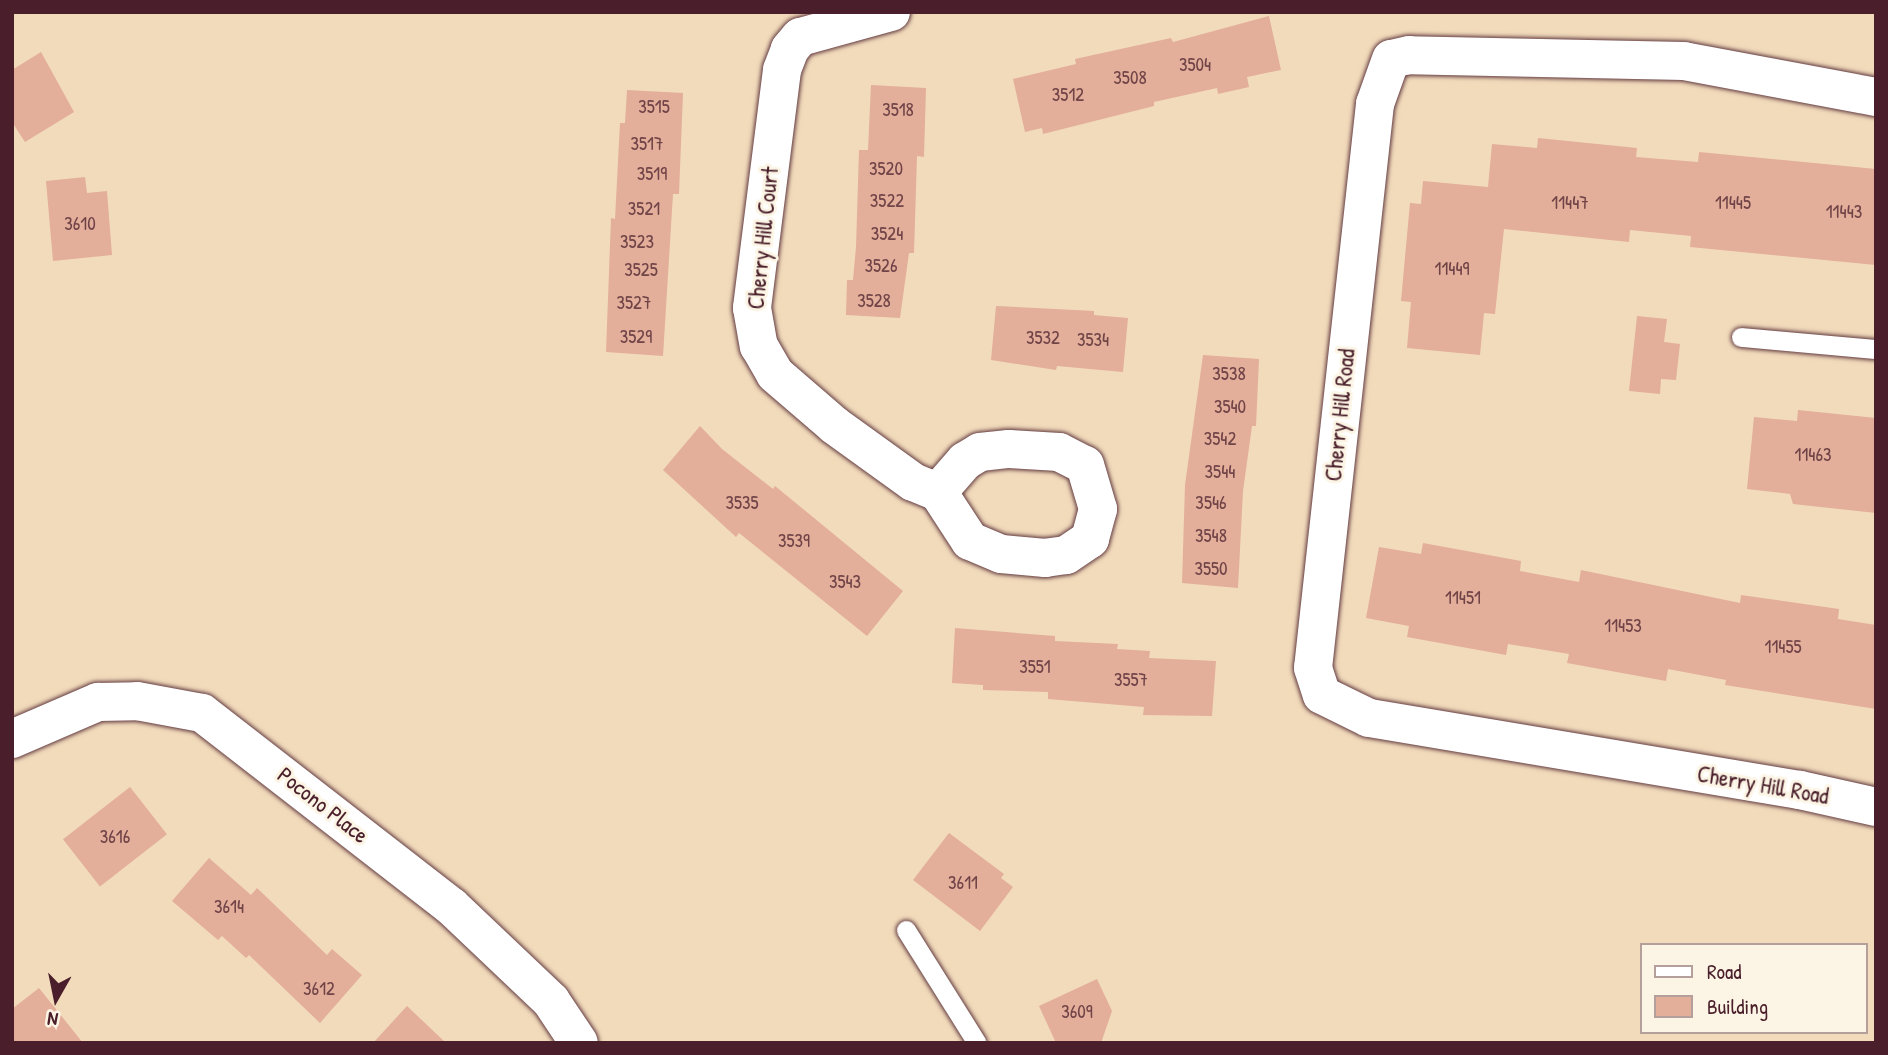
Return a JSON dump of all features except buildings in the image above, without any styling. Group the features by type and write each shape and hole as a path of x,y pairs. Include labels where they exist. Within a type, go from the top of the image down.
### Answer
{"street":[{"name":"Cherry Hill Court","path":"891,12 800,37 790,49 782,70 752,308 759,346 775,374 834,425 913,482 937,492"},
{"name":"Cherry Hill Road","path":"1876,97 1684,61 1409,55 1391,59 1380,78 1375,104 1314,668 1322,695 1369,718 1800,790 1876,807"},
{"name":"Pocono Place","path":"12,739 98,702 137,701 202,713 451,906 551,1001 579,1043"}],"lane":[{"path":"1741,337 1876,349"},
{"path":"906,930 977,1043"}]}
